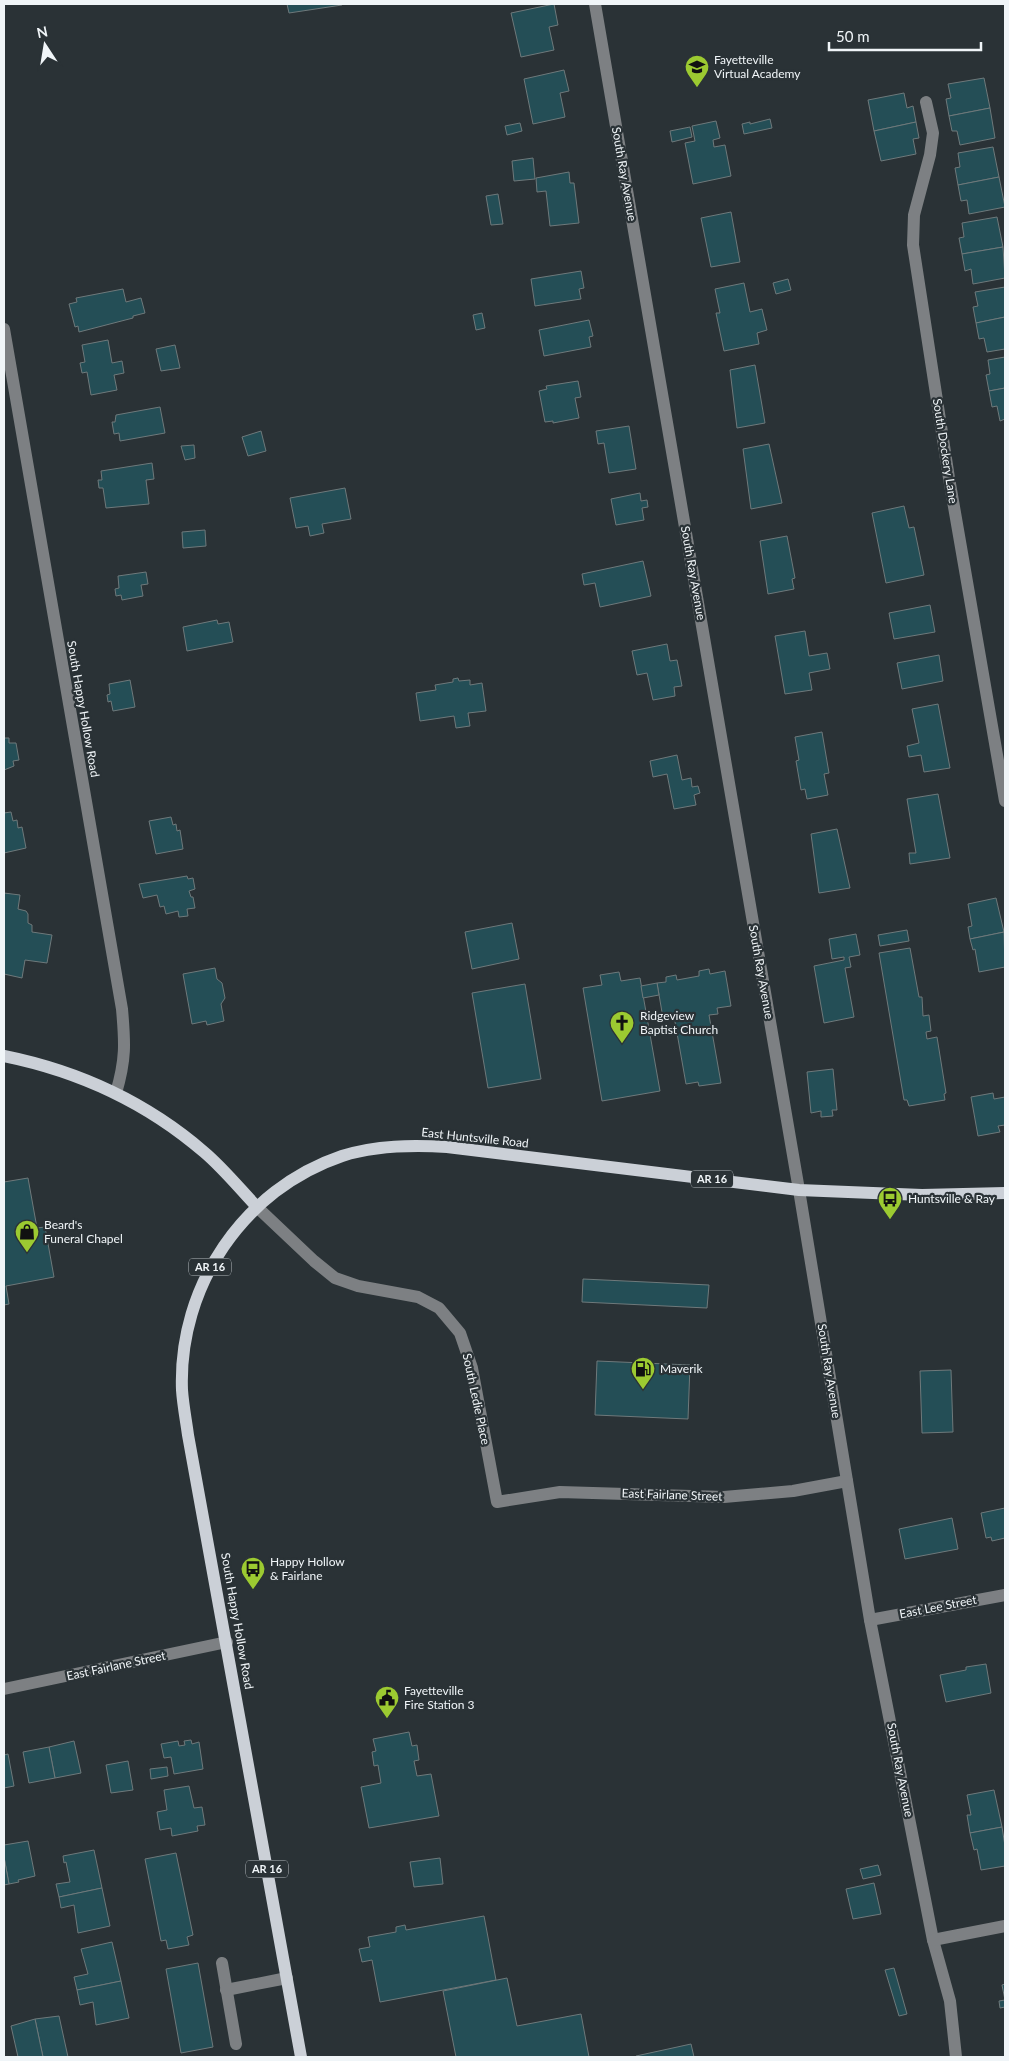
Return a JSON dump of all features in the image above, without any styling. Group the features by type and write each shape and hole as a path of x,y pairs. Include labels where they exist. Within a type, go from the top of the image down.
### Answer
{"main road":[{"path":"4,1056 33,1062 79,1076 116,1093 160,1117 205,1153 257,1207"},
{"name":"East Huntsville Road","path":"257,1207 302,1174 343,1156 400,1146 447,1147 799,1190 922,1195 1005,1193"},
{"name":"South Happy Hollow Road","path":"257,1207 230,1237 206,1276 195,1302 186,1340 182,1390 188,1435 228,1642 301,2057"}],"street":[{"name":"South Ray Avenue","path":"595,4 799,1190 870,1620 933,1940 950,2002 956,2057"},
{"name":"South Dockery Lane","path":"926,102 933,133 930,155 914,215 914,245 949,478 1005,801"},
{"name":"South Happy Hollow Road","path":"4,329 122,1009 125,1045 123,1068 116,1093"},
{"name":"South Ledie Place","path":"257,1207 314,1261 335,1278 358,1286 418,1298 439,1308 460,1333 472,1368 497,1502"},
{"name":"East Fairlane Street","path":"497,1502 560,1492 733,1497 793,1491 847,1481"},
{"name":"East Lee Street","path":"870,1620 1005,1595"},
{"name":"East Fairlane Street","path":"4,1689 228,1642"},
{"path":"933,1940 1005,1926"},
{"path":"222,1963 236,2044"},
{"path":"226,1990 287,1978"}],"building":[{"path":"287,4 342,4 342,5 289,13"},
{"path":"554,4 558,25 549,27 554,50 521,57 511,13"},
{"path":"564,70 569,91 560,93 565,117 533,124 524,79"},
{"path":"984,78 990,108 949,116 946,99 951,98 948,84"},
{"path":"904,93 907,108 913,106 916,122 874,131 868,100"},
{"path":"990,108 995,138 960,145 957,131 952,131 949,116"},
{"path":"770,119 772,128 744,134 742,124"},
{"path":"716,121 720,138 713,140 714,147 725,145 731,176 693,184 685,143 695,141 692,126"},
{"path":"916,122 919,138 913,139 916,154 881,161 874,131"},
{"path":"520,123 522,131 507,135 505,126"},
{"path":"690,127 692,137 672,142 670,131"},
{"path":"993,147 999,177 958,185 955,168 960,167 958,153"},
{"path":"533,158 535,179 514,181 512,161"},
{"path":"569,172 570,183 574,183 579,223 550,226 546,191 537,192 536,178"},
{"path":"999,177 1005,207 969,214 967,200 961,201 958,185"},
{"path":"498,194 503,224 491,225 486,196"},
{"path":"731,212 740,262 711,267 701,218"},
{"path":"997,217 1003,247 962,254 959,238 964,237 962,223"},
{"path":"1003,247 1005,278 973,284 971,269 965,271 962,254"},
{"path":"581,271 584,288 579,289 581,299 535,306 531,279"},
{"path":"788,279 791,290 776,294 773,283"},
{"path":"744,283 750,312 762,309 767,330 757,333 759,344 724,351 716,313 720,313 715,289"},
{"path":"1005,287 1005,317 976,323 973,307 978,306 975,292"},
{"path":"123,289 126,302 141,298 145,313 79,332 78,326 75,327 69,304 77,302 76,298"},
{"path":"482,313 485,328 476,330 473,315"},
{"path":"1005,317 1005,349 987,352 984,338 979,339 976,323"},
{"path":"589,320 593,336 589,337 591,347 544,356 539,330"},
{"path":"108,340 112,363 122,361 124,373 114,375 117,390 91,395 87,372 82,373 80,363 85,362 82,345"},
{"path":"175,345 180,368 161,371 156,349"},
{"path":"1005,357 1005,388 989,391 986,375 990,374 988,360"},
{"path":"755,365 765,423 737,428 730,370"},
{"path":"578,381 581,397 575,398 579,418 553,423 553,421 545,422 539,391 547,389 546,386"},
{"path":"1005,388 1005,419 1000,421 997,406 992,407 989,391"},
{"path":"160,407 165,433 120,441 119,433 114,434 112,422 115,422 116,415"},
{"path":"629,426 636,469 609,473 604,443 598,444 596,431"},
{"path":"261,431 266,451 248,456 242,437"},
{"path":"769,444 782,503 751,509 743,449"},
{"path":"194,445 195,458 185,460 181,446"},
{"path":"152,463 154,479 146,480 149,504 106,508 103,488 99,488 98,480 102,480 101,471"},
{"path":"345,488 351,519 322,524 324,533 310,536 308,526 296,528 290,498"},
{"path":"640,493 641,501 647,500 648,507 642,508 644,520 616,525 611,499"},
{"path":"904,506 909,528 914,527 924,575 886,583 872,513"},
{"path":"205,530 206,546 183,548 182,532"},
{"path":"787,536 795,578 792,579 794,589 768,594 760,541"},
{"path":"643,561 651,596 600,607 595,583 584,585 582,574"},
{"path":"146,572 148,584 141,585 143,596 122,600 121,595 116,596 115,589 119,588 118,576"},
{"path":"930,605 935,632 894,639 889,613"},
{"path":"217,620 218,624 229,622 233,642 187,651 183,627"},
{"path":"805,631 809,656 827,653 830,669 809,673 812,690 785,694 775,636"},
{"path":"667,644 670,661 677,660 682,686 674,687 675,696 653,700 647,673 637,675 632,651"},
{"path":"939,655 943,681 902,689 897,663"},
{"path":"458,678 459,681 470,680 470,685 482,683 486,711 468,713 470,726 456,728 454,716 420,721 416,693 436,690 435,685 453,682 453,679"},
{"path":"130,680 135,707 113,711 111,701 108,702 107,695 110,694 109,684"},
{"path":"938,704 950,768 924,772 921,755 909,757 907,746 919,743 912,709"},
{"path":"822,732 829,773 824,774 828,795 807,799 805,789 801,790 796,761 799,760 795,737"},
{"path":"4,738 9,738 9,743 16,743 19,760 13,761 14,766 4,770"},
{"path":"677,755 682,780 691,778 692,787 698,786 700,793 694,795 696,805 674,809 667,774 653,777 650,761"},
{"path":"938,794 950,858 910,864 909,853 916,853 907,799"},
{"path":"11,812 13,821 17,820 18,828 22,827 26,848 4,853 4,813"},
{"path":"171,817 173,825 176,824 177,831 180,830 183,849 156,854 149,821"},
{"path":"837,829 850,888 819,893 811,834"},
{"path":"187,876 188,879 193,878 195,889 189,891 191,897 193,897 195,908 187,909 188,916 179,917 178,911 166,914 164,906 160,907 157,895 143,898 139,884"},
{"path":"4,893 20,895 18,909 26,911 28,914 28,923 32,925 32,932 52,935 47,963 25,960 22,978 4,974"},
{"path":"996,898 1004,932 970,939 968,927 972,926 968,904"},
{"path":"512,923 519,959 472,969 465,932"},
{"path":"907,930 909,941 880,946 878,935"},
{"path":"1004,932 1005,967 979,972 975,949 973,950 970,939"},
{"path":"856,934 860,955 849,957 851,967 845,968 854,1017 824,1023 814,966 844,960 844,957 832,959 829,939"},
{"path":"910,948 919,997 922,997 923,1016 929,1015 931,1031 926,1032 927,1039 937,1037 946,1093 944,1094 945,1100 909,1106 907,1100 904,1100 879,953"},
{"path":"215,968 217,979 222,983 225,998 221,1004 224,1021 207,1025 206,1021 192,1024 183,974"},
{"path":"709,969 710,974 725,971 731,1006 717,1008 718,1014 709,1015 721,1083 699,1086 698,1082 686,1084 674,1016 663,1018 657,983 666,982 666,977 676,975 677,980 699,976 699,971"},
{"name":"Ridgeview Baptist Church","path":"619,972 621,981 640,978 660,1091 602,1101 583,988 602,985 600,975"},
{"path":"657,983 659,995 643,998 641,986"},
{"path":"525,984 541,1079 488,1088 472,993"},
{"path":"833,1069 837,1110 832,1110 833,1116 821,1117 821,1111 811,1113 807,1072"},
{"path":"993,1093 994,1099 1005,1097 1005,1125 998,1126 1000,1132 978,1136 971,1097"},
{"name":"Beard's Funeral Chapel","path":"28,1178 37,1228 45,1227 54,1277 6,1286 9,1304 4,1305 4,1182"},
{"path":"583,1279 709,1285 707,1308 582,1302"},
{"name":"Maverik","path":"597,1361 690,1365 688,1419 595,1415"},
{"path":"951,1370 953,1432 922,1433 920,1371"},
{"path":"1005,1508 1005,1538 992,1541 991,1537 986,1538 981,1513"},
{"path":"952,1518 958,1549 905,1559 899,1529"},
{"path":"986,1664 991,1693 946,1702 940,1675 966,1670 966,1667"},
{"path":"409,1732 412,1746 417,1745 419,1760 414,1761 417,1776 431,1774 439,1816 369,1828 361,1787 381,1783 378,1765 374,1766 372,1752 376,1751 373,1739"},
{"path":"191,1740 192,1744 199,1742 203,1769 174,1774 171,1757 164,1758 161,1744 178,1741 179,1746 185,1745 184,1741"},
{"path":"74,1741 81,1773 55,1778 49,1747"},
{"path":"49,1747 55,1778 29,1783 23,1752"},
{"path":"8,1754 14,1786 4,1788 4,1755"},
{"path":"128,1761 133,1790 111,1793 106,1765"},
{"path":"167,1767 168,1776 151,1779 150,1769"},
{"path":"189,1786 194,1808 202,1807 205,1825 197,1826 198,1831 172,1836 171,1828 160,1830 157,1812 167,1810 164,1790"},
{"path":"994,1790 1002,1827 970,1833 967,1815 971,1815 967,1795"},
{"path":"1002,1827 1005,1846 1005,1866 981,1870 977,1849 974,1850 970,1833"},
{"path":"28,1841 35,1876 9,1884 4,1857 4,1845"},
{"path":"94,1850 102,1888 59,1897 56,1884 70,1882 63,1856"},
{"path":"176,1853 193,1935 187,1937 189,1945 168,1949 166,1940 161,1941 145,1859"},
{"path":"4,1857 9,1884 4,1885"},
{"path":"440,1858 443,1884 414,1887 410,1862"},
{"path":"878,1865 881,1875 863,1879 860,1869"},
{"path":"874,1883 881,1914 853,1919 846,1889"},
{"path":"102,1888 110,1926 78,1933 74,1905 61,1908 59,1897"},
{"path":"484,1916 496,1980 380,2002 372,1960 362,1962 359,1949 370,1947 368,1937 396,1932 396,1927 405,1925 406,1930"},
{"path":"112,1942 121,1981 77,1990 74,1977 88,1974 81,1949"},
{"path":"198,1963 213,2047 181,2053 166,1969"},
{"path":"894,1968 907,2014 899,2016 885,1970"},
{"path":"507,1978 517,2026 581,2014 589,2057 456,2057 443,1991"},
{"path":"121,1981 129,2018 96,2025 93,2002 80,2005 77,1990"},
{"path":"1005,1984 1005,2000 1002,1985"},
{"path":"1005,2000 1005,2007 1000,2008 999,2001"},
{"path":"59,2016 68,2057 43,2057 35,2019"},
{"path":"35,2019 43,2057 18,2057 11,2026"},
{"path":"691,2044 694,2057 636,2057 636,2056"}],"place":[{"name":"Fayetteville Virtual Academy","path":"697,88"},
{"name":"Ridgeview Baptist Church","path":"622,1044"},
{"name":"Huntsville & Ray","path":"890,1220"},
{"name":"Beard's Funeral Chapel","path":"27,1253"},
{"name":"Maverik","path":"643,1390"},
{"name":"Happy Hollow & Fairlane","path":"253,1590"},
{"name":"Fayetteville Fire Station 3","path":"387,1719"}]}
